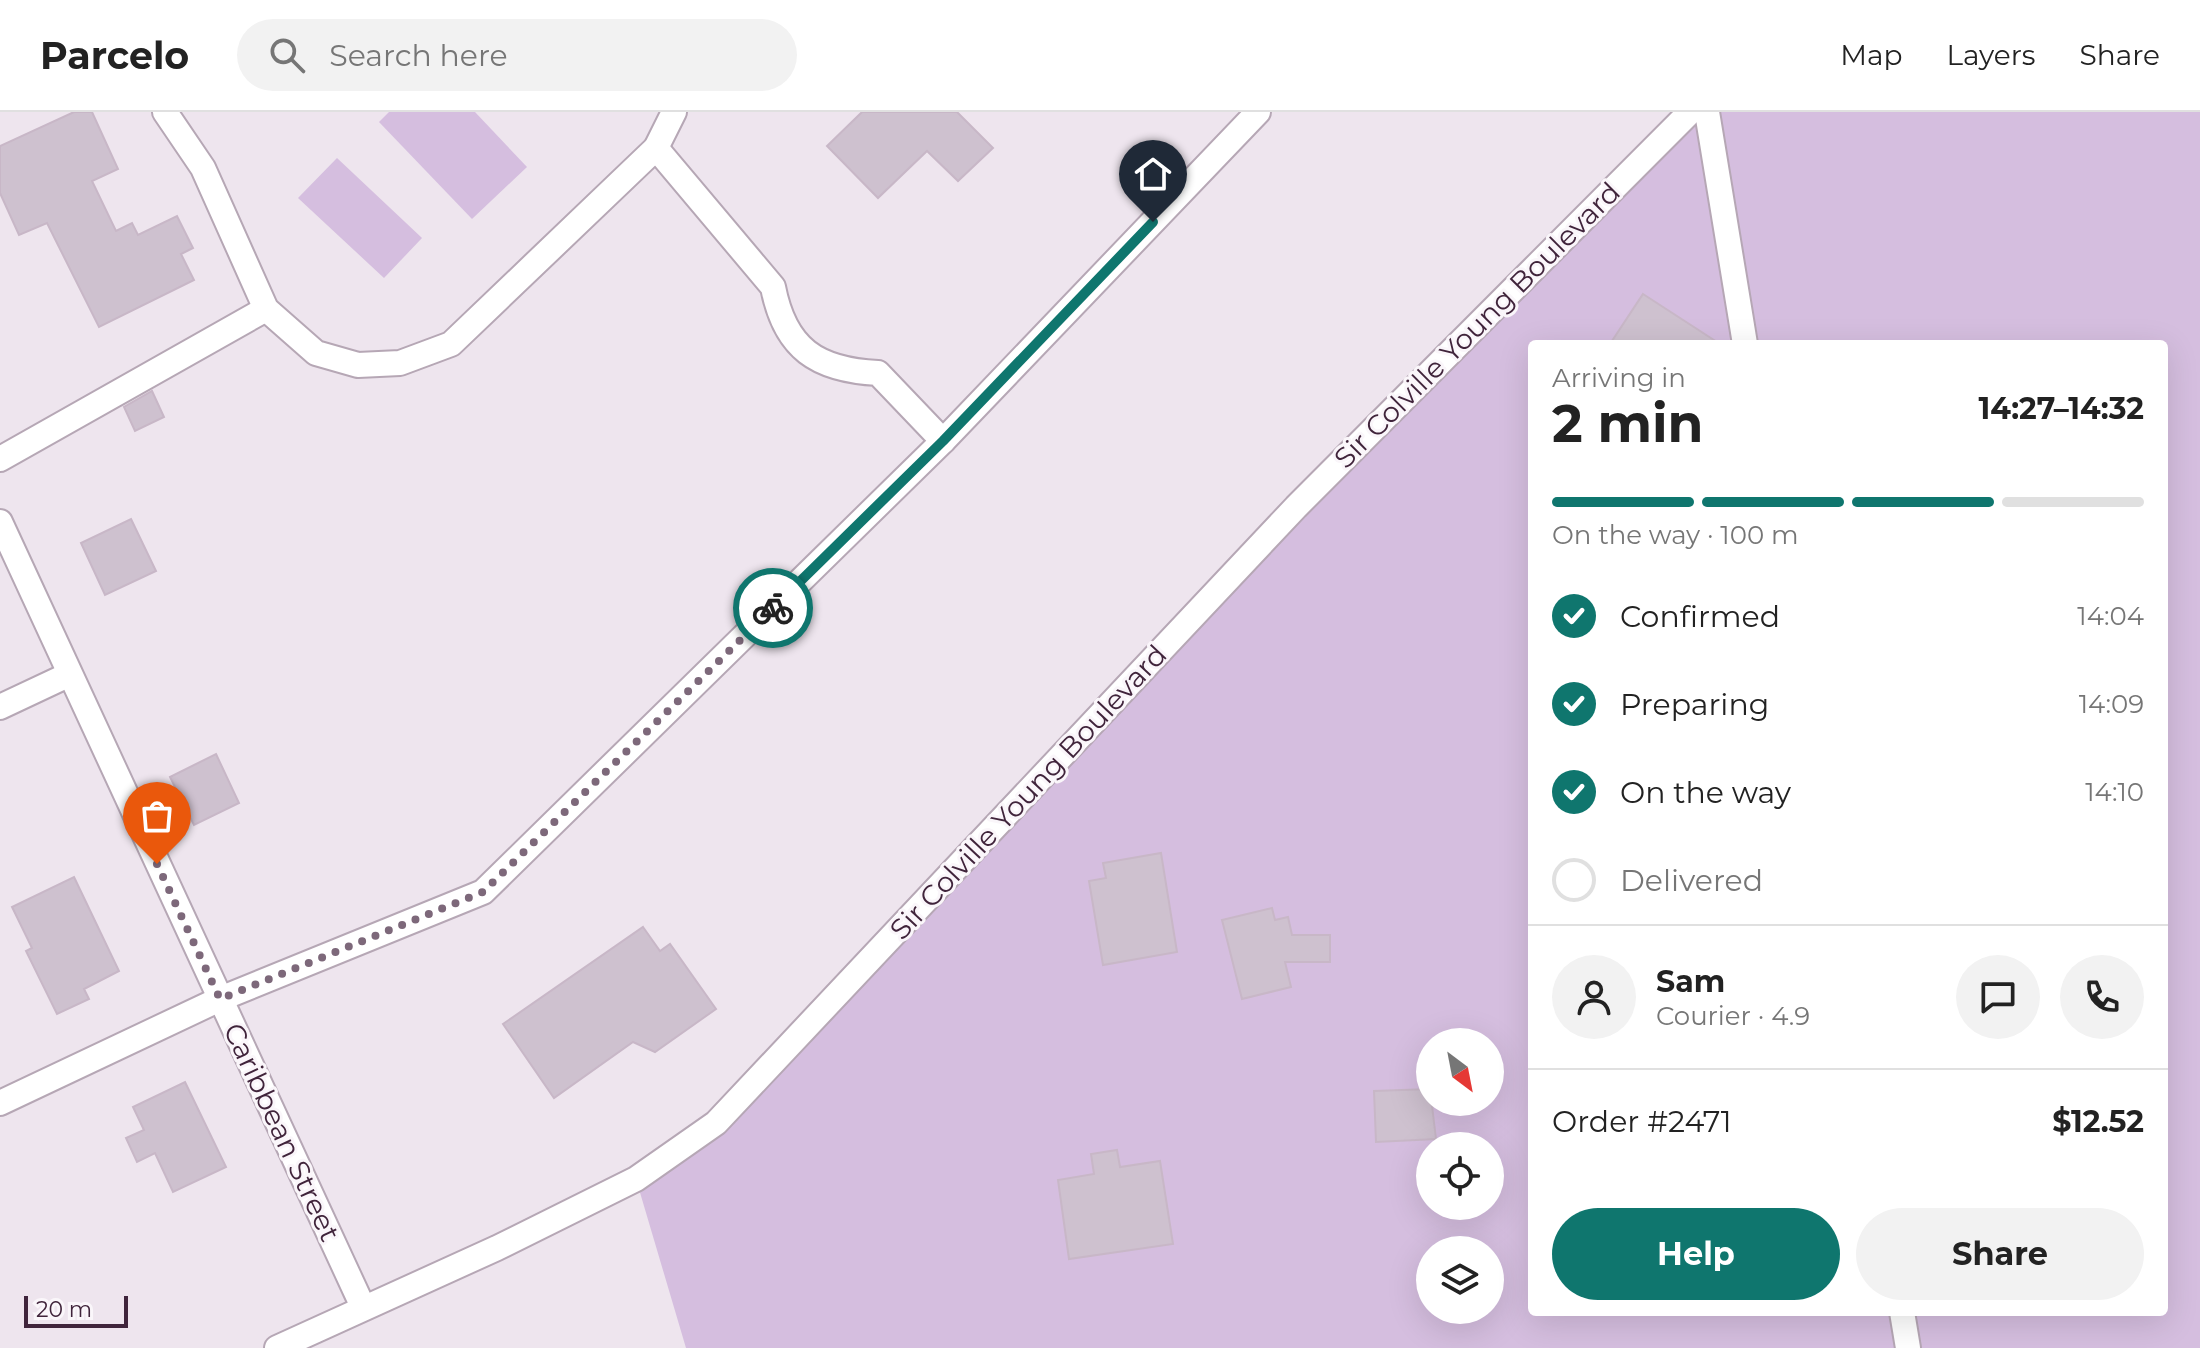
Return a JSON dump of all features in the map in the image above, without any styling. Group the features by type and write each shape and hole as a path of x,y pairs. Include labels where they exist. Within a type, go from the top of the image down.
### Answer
{"street":[{"path":"165,112 203,168 266,309 316,353 358,365 400,363 451,344 656,148 674,112"},
{"path":"0,1103 220,999 483,892 943,441 1258,112"},
{"name":"Sir Colville Young Boulevard","path":"277,1348 497,1248 636,1179 716,1123 1296,507 1690,112"},
{"path":"1707,112 1744,340"},
{"path":"656,148 773,287 778,316 807,355 842,371 878,373 943,441"},
{"path":"0,459 266,309"},
{"name":"Caribbean Street","path":"0,522 68,675 363,1307"},
{"path":"0,707 68,675"},
{"path":"1903,1316 1908,1348"}],"shaded area":[{"path":"389,112 475,112 527,167 472,219 379,122"},
{"path":"1703,112 2200,112 2200,1348 686,1348 636,1179 716,1123 1296,507"},
{"path":"337,158 422,238 384,278 298,198"}],"building":[{"path":"74,112 92,112 118,169 92,181 116,231 132,223 138,235 177,216 193,248 181,254 194,280 99,327 47,223 19,235 0,193 0,146"},
{"path":"862,112 957,112 993,148 958,181 927,151 878,198 827,146"},
{"path":"1643,294 1714,340 1613,340"},
{"path":"152,391 164,417 135,431 124,407"},
{"path":"131,519 156,571 105,595 81,543"},
{"path":"216,754 239,803 194,825 170,777"},
{"path":"1161,853 1177,952 1103,965 1089,881 1106,878 1103,863"},
{"path":"74,877 119,971 84,989 89,999 57,1014 26,951 32,948 12,907"},
{"path":"1272,908 1275,920 1288,917 1292,935 1330,935 1330,962 1285,962 1291,987 1242,999 1222,920"},
{"path":"643,927 660,951 670,944 716,1009 655,1052 633,1042 554,1098 503,1024"},
{"path":"185,1082 226,1167 173,1192 155,1153 137,1162 126,1138 144,1130 133,1107"},
{"path":"1416,1090 1416,1116 1433,1116 1435,1132 1416,1132 1416,1140 1376,1142 1374,1091"},
{"path":"1117,1150 1120,1167 1160,1161 1173,1244 1069,1259 1058,1180 1094,1174 1091,1154"}],"way so far":[{"path":"157,864 220,999 483,892 773,608"}],"route":[{"path":"773,608 943,441 1153,222"}]}
